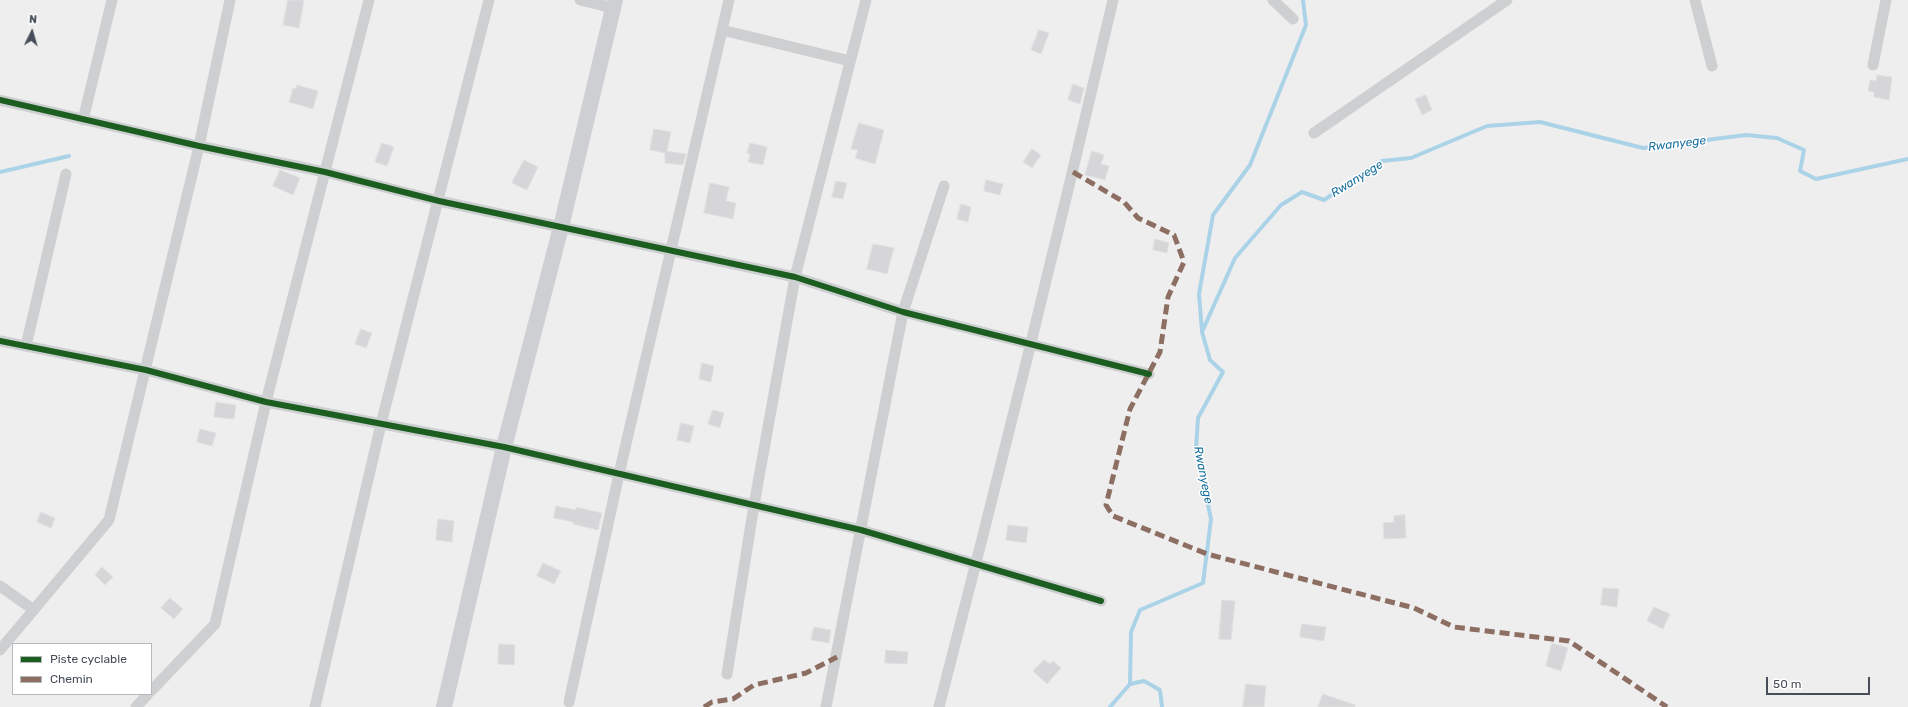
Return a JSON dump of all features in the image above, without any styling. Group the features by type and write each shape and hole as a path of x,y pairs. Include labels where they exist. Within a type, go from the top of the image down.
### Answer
{"street":[{"path":"83,120 112,0"},
{"path":"0,650 109,520 146,370 230,0"},
{"path":"152,690 215,624 266,402 369,0"},
{"path":"315,707 381,424 488,0"},
{"path":"444,707 504,447 561,227 614,4 580,0"},
{"path":"569,702 619,474 729,0"},
{"path":"727,674 754,505 795,277 866,0"},
{"path":"939,707 977,563 1113,0"},
{"path":"1272,0 1293,19"},
{"path":"1314,133 1507,0"},
{"path":"1695,0 1712,66"},
{"path":"1873,65 1886,0"},
{"path":"722,30 850,61"},
{"path":"0,100 198,146 325,172 438,201 671,249 795,277 903,312 1149,374"},
{"path":"26,346 66,174"},
{"path":"826,707 903,312 944,186"},
{"path":"0,342 146,370 266,402 504,447 861,530 977,563 1101,601"},
{"path":"0,586 34,610"},
{"path":"136,707 147,695"}],"building":[{"path":"288,0 304,0 299,28 283,25"},
{"path":"1039,30 1049,33 1041,54 1031,50"},
{"path":"1877,75 1892,77 1889,100 1874,97 1874,92 1868,91 1870,80 1876,81"},
{"path":"1073,84 1084,88 1080,104 1068,100"},
{"path":"297,85 318,91 313,109 289,102 293,88 296,89"},
{"path":"1426,95 1432,110 1422,115 1415,99"},
{"path":"859,123 884,130 875,164 855,158 858,150 851,149"},
{"path":"654,129 671,132 667,151 686,154 683,165 665,163 665,153 650,150"},
{"path":"382,143 394,147 387,166 375,162"},
{"path":"750,143 767,147 763,165 748,162 750,154 747,153"},
{"path":"1032,149 1041,155 1032,168 1023,162"},
{"path":"1092,151 1104,155 1101,164 1109,166 1105,180 1085,175"},
{"path":"524,160 538,167 527,190 512,183"},
{"path":"280,170 300,178 293,195 273,186"},
{"path":"986,180 1003,184 1000,195 984,191"},
{"path":"836,181 847,183 843,199 832,197"},
{"path":"710,183 729,187 726,201 736,203 733,219 704,213"},
{"path":"961,204 971,207 968,222 957,219"},
{"path":"1155,239 1169,243 1167,253 1153,250"},
{"path":"873,244 894,248 887,274 867,269"},
{"path":"361,329 372,333 366,348 355,344"},
{"path":"702,363 714,366 711,382 699,379"},
{"path":"216,402 236,405 234,419 214,417"},
{"path":"713,410 724,413 720,428 708,424"},
{"path":"681,423 694,426 690,443 677,440"},
{"path":"200,429 216,433 212,446 197,442"},
{"path":"556,506 576,510 576,507 602,513 598,530 554,518"},
{"path":"41,512 55,518 51,528 37,522"},
{"path":"1405,515 1406,538 1384,539 1383,523 1394,522 1394,516"},
{"path":"438,519 454,521 452,542 436,540"},
{"path":"1008,525 1028,527 1026,543 1006,540"},
{"path":"543,563 561,571 554,584 537,576"},
{"path":"102,567 113,577 105,585 95,575"},
{"path":"1603,588 1619,589 1617,607 1601,605"},
{"path":"170,598 183,609 174,619 161,608"},
{"path":"1222,600 1235,601 1231,640 1219,639"},
{"path":"1654,607 1670,614 1663,629 1647,621"},
{"path":"1302,624 1326,627 1324,641 1300,637"},
{"path":"814,627 831,630 829,643 811,640"},
{"path":"1552,643 1568,648 1561,671 1546,666"},
{"path":"499,644 515,645 514,665 498,664"},
{"path":"886,650 908,652 907,664 885,663"},
{"path":"1044,660 1050,664 1053,661 1061,668 1047,684 1033,671"},
{"path":"1246,684 1266,686 1264,707 1243,707"},
{"path":"1323,694 1355,705 1355,707 1318,707"}],"waterway":[{"path":"1202,331 1199,294 1213,215 1250,165 1306,25 1303,0"},
{"name":"Rwanyege","path":"1130,684 1131,632 1140,610 1203,583 1211,519 1196,449 1198,418 1223,372 1210,360 1202,332 1235,258 1281,205 1302,192 1324,200 1382,161 1411,158 1487,126 1540,122 1643,148 1746,135 1777,138 1804,150 1800,171 1816,179 1908,159"},
{"path":"0,172 69,156"},
{"path":"1110,707 1130,684 1144,681 1160,690 1162,707"}],"marked path":[{"path":"1073,172 1124,202 1138,218 1174,235 1184,262 1168,297 1160,352 1130,409 1106,505 1113,516 1207,554 1414,608 1454,627 1569,641 1667,707"},
{"path":"704,707 712,702 733,699 754,685 806,673 837,657"}],"cycle path":[{"path":"0,100 199,146 325,172 439,201 795,277 903,312 1149,374"},
{"path":"0,341 146,370 266,402 504,447 861,530 1101,601"}]}
